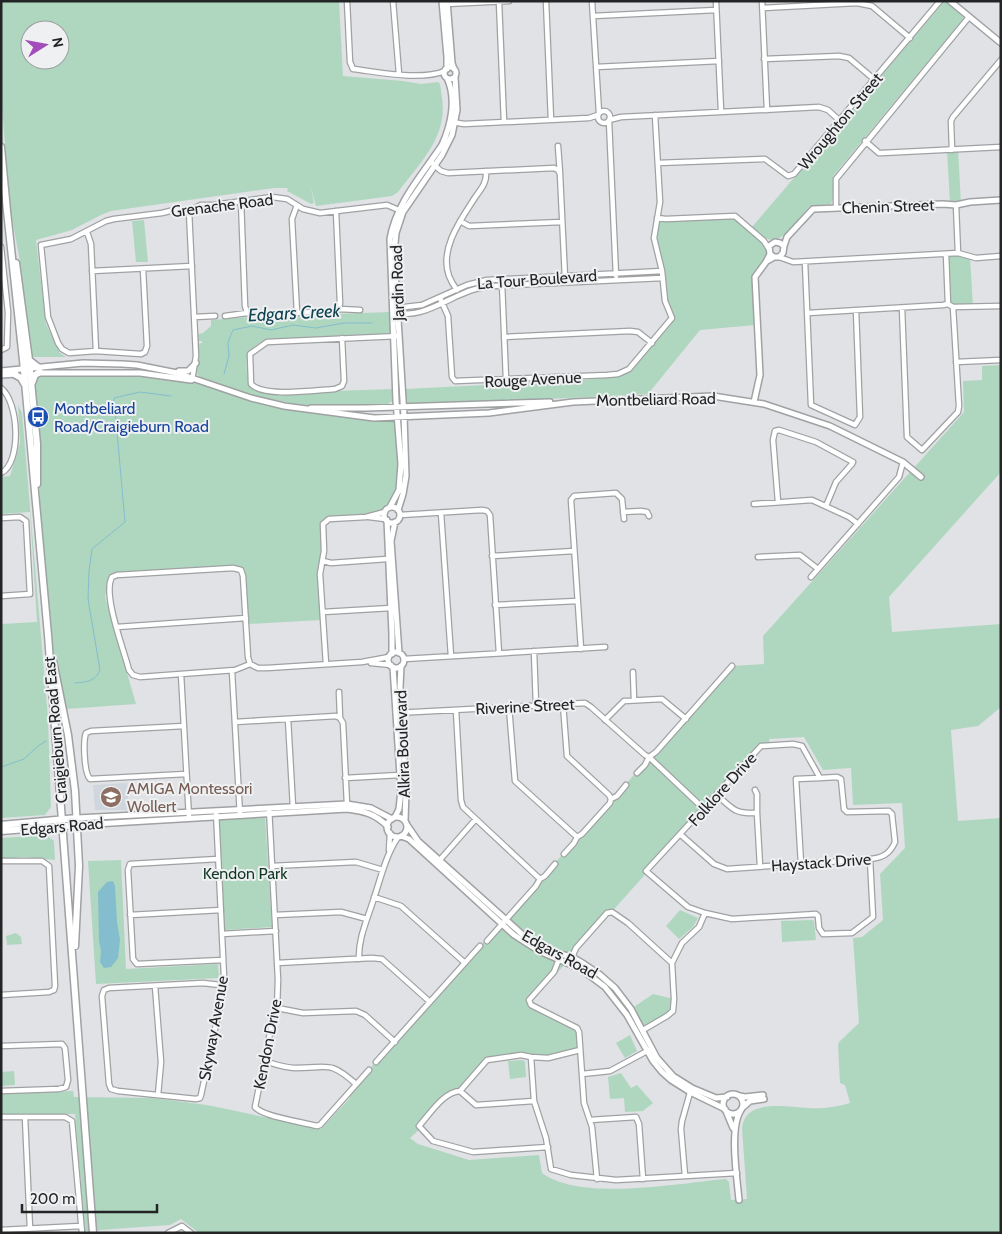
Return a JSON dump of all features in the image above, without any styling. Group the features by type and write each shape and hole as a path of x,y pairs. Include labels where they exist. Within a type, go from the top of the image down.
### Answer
{"main road":[{"name":"Craigieburn Road East","path":"1,147 7,212 20,284 94,1233"},
{"path":"26,360 39,370 28,386 14,372 26,360"},
{"name":"Craigieburn Road East","path":"48,635 72,757 77,821 79,883 74,974"},
{"name":"Edgars Road","path":"1,831 77,821"},
{"name":"Edgars Road","path":"1,824 62,823"}],"street":[{"path":"346,1 352,69 421,76 446,74 452,79 455,77"},
{"path":"393,1 399,74"},
{"path":"446,74 451,68 454,69 445,3 509,1"},
{"path":"546,1 551,120"},
{"path":"592,1 599,114 602,123 609,133"},
{"path":"716,1 721,109"},
{"path":"762,1 767,110"},
{"name":"Wroughton Street","path":"658,163 765,159 791,176 875,80 940,1"},
{"path":"950,1 1001,43"},
{"path":"499,2 504,122"},
{"name":"Jardin Road","path":"445,3 446,74 450,86 453,122"},
{"path":"763,8 857,3 868,5 910,38"},
{"path":"593,16 716,10"},
{"path":"836,208 836,178 969,17"},
{"path":"764,59 839,56 849,58 875,80"},
{"path":"952,150 951,121 953,117 1001,60"},
{"path":"596,67 719,61"},
{"name":"Jardin Road","path":"401,416 396,336 394,244 401,211 432,164 448,144 457,110 456,73 454,69"},
{"path":"599,102 607,113 609,121 616,280"},
{"path":"589,118 602,123 621,117 715,113 721,109 736,111 819,107 828,110 840,121"},
{"path":"453,122 464,124 589,118 607,113 621,117"},
{"path":"656,115 660,202 654,238 663,278"},
{"path":"865,141 882,153 1001,147"},
{"path":"558,146 565,282"},
{"path":"432,164 445,173 557,169 560,174"},
{"path":"459,295 450,277 448,260 451,239 460,221 486,182 486,172"},
{"name":"Grenache Road","path":"96,351 69,353 62,349 58,343 48,317 41,245 71,239 106,221 114,219 178,209 189,211 201,205 213,206 280,197 310,212 320,213 387,205 401,211"},
{"name":"Chenin Street","path":"775,243 787,237 813,209 956,205 1001,200"},
{"path":"241,202 247,313"},
{"path":"956,205 958,254"},
{"path":"297,206 292,219 297,313"},
{"path":"189,211 196,363 192,379"},
{"path":"336,211 339,309"},
{"path":"657,218 735,216 764,241 775,254 788,260 805,262 946,254 958,254 976,258 1001,256"},
{"path":"460,221 469,226 562,222"},
{"path":"87,232 91,244 96,351 141,354 146,351 143,269"},
{"name":"Chenin Street","path":"775,254 784,246 787,237"},
{"path":"764,241 784,246"},
{"path":"754,402 760,375 755,276 775,254 775,243"},
{"path":"1,247 7,300 9,344 1,350"},
{"path":"946,254 948,304"},
{"path":"805,262 811,405 852,424 857,423 860,417 856,310"},
{"path":"92,271 192,266"},
{"name":"La Tour Boulevard","path":"396,310 422,305 476,282 501,279 662,271"},
{"name":"La Tour Boulevard","path":"396,310 418,312 475,288 502,285 663,278"},
{"name":"Rouge Avenue","path":"440,298 448,316 452,377 454,381 618,374 629,369 671,320 672,316 665,301 663,278"},
{"path":"501,279 506,379"},
{"path":"1,301 7,300"},
{"path":"808,313 948,304 954,307 1001,306"},
{"path":"902,308 907,437 922,450 958,412 954,307"},
{"path":"225,316 247,313 254,315 335,311 339,309 360,310"},
{"path":"194,317 215,316"},
{"path":"504,337 630,331 644,336 652,343"},
{"path":"342,338 344,381 342,386 335,389 268,392 253,387 250,381 249,357 252,352 264,343 342,338 396,336"},
{"path":"956,362 1001,360"},
{"path":"1,375 83,363 149,364 185,372 191,370 196,363"},
{"path":"122,364 166,370 251,398 310,408 573,402"},
{"path":"39,370 140,373 192,379"},
{"path":"1,371 14,372"},
{"path":"1,388 6,392 14,408 16,441 8,468 1,473"},
{"name":"Montbeliard Road","path":"251,398 284,406 374,418 489,413 573,402 713,396 754,402 807,417 830,426 903,462 921,477"},
{"path":"366,517 385,512 396,498 400,484 401,416"},
{"path":"401,416 405,483 391,541 399,653 403,656 404,660"},
{"path":"778,502 773,440 775,431 779,430 816,442 852,462 836,482 826,506"},
{"path":"811,576 900,477 903,462"},
{"path":"580,649 571,500 574,496 616,493 622,499 624,519"},
{"path":"754,504 812,500 849,517 858,524"},
{"path":"390,508 394,508 399,513 441,513 482,510 490,515 499,654"},
{"path":"623,512 641,511 647,512 649,516"},
{"path":"385,512 391,608 390,655 392,666"},
{"path":"441,513 451,656"},
{"path":"1,518 20,517 26,521 30,594 1,596"},
{"path":"326,664 320,574 325,522 331,518 366,517 395,522"},
{"path":"492,556 574,550"},
{"path":"758,557 800,554 818,569"},
{"path":"322,561 331,563 387,559"},
{"path":"250,664 232,671 137,677 132,675 108,593 110,579 117,575 238,569 243,576 248,657 250,664 258,668 362,662 401,666 404,660"},
{"path":"495,605 577,601"},
{"path":"323,612 391,608"},
{"path":"117,627 246,618"},
{"path":"404,660 605,648"},
{"path":"534,651 536,706"},
{"path":"362,662 399,653"},
{"name":"Alkira Boulevard","path":"392,666 399,712 406,790 404,813 406,823"},
{"name":"Alkira Boulevard","path":"394,818 400,804 399,712 401,666"},
{"path":"637,773 649,757 686,719 732,666"},
{"path":"232,671 240,812"},
{"path":"633,672 634,700"},
{"path":"181,674 188,815"},
{"path":"339,692 340,718 343,723 347,804"},
{"path":"605,720 621,702 634,700 664,700 686,719"},
{"name":"Riverine Street","path":"399,712 581,703 588,705 649,757 704,809"},
{"path":"563,704 567,756 611,799"},
{"path":"509,707 515,782 576,837"},
{"path":"456,710 460,800 465,810 475,820 540,879"},
{"path":"235,722 336,716 340,718"},
{"path":"288,719 293,807"},
{"path":"184,726 91,731 86,733 84,739 86,773 90,779 186,774"},
{"name":"Folklore Drive","path":"705,913 688,907 646,871 761,746 793,744 802,746 820,778"},
{"path":"345,778 400,775"},
{"name":"Haystack Drive","path":"681,835 714,864 727,868 882,858 894,846 892,814 889,811 847,812 844,809 841,779 837,777 820,778"},
{"path":"802,864 796,779 820,778"},
{"path":"564,854 574,843 576,837 580,836 610,803 611,799 617,796 626,785"},
{"path":"755,790 757,794 760,866"},
{"path":"717,795 736,811 757,813"},
{"name":"Edgars Road","path":"269,811 293,807 347,804 371,808 394,818"},
{"name":"Edgars Road","path":"77,821 240,812 341,809 373,814 389,830"},
{"name":"Kendon Drive","path":"269,811 276,931 277,1008 255,1107 260,1112 317,1126 320,1125 369,1070"},
{"name":"Skyway Avenue","path":"158,1095 196,1099 202,1095 222,996 220,985 224,979 216,814"},
{"path":"359,959 359,946 388,856 400,836 406,831 406,823 401,818 394,818 389,830 388,856"},
{"path":"438,862 475,820"},
{"name":"Edgars Road","path":"406,823 418,841 438,862"},
{"path":"389,830 400,836"},
{"name":"Edgars Road","path":"400,836 409,839 438,862 504,922 538,945 572,958 599,974 615,988 631,1009 643,1030 650,1049"},
{"path":"218,859 130,864 128,870 130,915 133,959 137,964 223,960"},
{"path":"643,1030 673,1011 674,979 672,963 682,943 699,927 705,913 732,919 816,914 818,916 819,928 824,934 852,933 873,917 870,859"},
{"path":"1,861 42,862 49,866 56,986 54,990 49,992 1,994"},
{"path":"272,866 356,862 383,870"},
{"path":"486,941 555,864"},
{"path":"374,897 401,906 465,963"},
{"path":"130,915 221,910"},
{"path":"275,915 341,912 367,919"},
{"path":"572,958 576,948 607,913 612,912 628,923 672,963"},
{"name":"Edgars Road","path":"504,922 514,935 529,946 581,969 604,987 627,1015 650,1049 662,1072 671,1080 725,1110"},
{"path":"222,934 276,931"},
{"path":"376,1062 480,946"},
{"path":"277,963 382,959 430,1002"},
{"path":"559,959 554,972 529,1000 531,1005 577,1028 579,1032 584,1103 592,1127 597,1179"},
{"path":"155,986 161,1062 158,1095 114,1091 109,1087 103,991 108,988 203,983 220,985"},
{"path":"277,1008 303,1013 356,1011 365,1015 395,1042"},
{"path":"1,1046 63,1044 68,1080 66,1087 59,1089 1,1091"},
{"path":"582,1074 610,1071 650,1049"},
{"path":"460,1091 489,1058 520,1055 548,1058 580,1050"},
{"path":"531,1057 534,1101 548,1147 551,1170 597,1179 616,1180 737,1173"},
{"path":"264,1062 294,1068 332,1067 342,1072 356,1084"},
{"path":"685,1176 681,1129 691,1090"},
{"name":"Edgars Road","path":"691,1090 716,1098 727,1097"},
{"path":"534,1101 476,1105 460,1091 454,1091 419,1126 434,1141 473,1152 548,1147"},
{"path":"725,1110 732,1114 750,1101 763,1097 731,1095 724,1102 725,1110 732,1123 734,1133 739,1200"},
{"path":"734,1133 742,1101 737,1095"},
{"path":"1,1116 65,1117 71,1119 74,1127 82,1233"},
{"path":"25,1117 30,1229"},
{"path":"590,1120 636,1117 639,1124 643,1179"},
{"path":"1,1230 81,1226"},
{"path":"168,1233 182,1226 191,1233"}],"shaded area":[{"name":"AMIGA Montessori Wollert","path":"127,783 129,810 95,810 93,785"}],"green space":[{"path":"1,1 339,1 343,76 421,84 438,82 440,84 443,111 436,139 418,167 398,192 392,196 316,206 311,188 314,203 311,204 287,191 288,188 274,188 111,211 72,230 36,240 46,324 60,353 66,357 32,357 19,256 11,214 1,95"},
{"path":"944,2 948,3 964,18 833,176 833,198 831,204 810,206 782,237 772,240 763,237 752,227"},
{"path":"958,149 961,204 950,204 947,150"},
{"path":"731,218 739,221 755,234 766,250 766,257 752,277 755,325 700,330 648,394 412,406 405,402 403,391 405,389 585,380 619,376 631,370 675,317 666,300 665,272 657,242 658,224 661,221"},
{"path":"144,220 148,262 136,262 132,221"},
{"path":"958,253 970,256 973,307 954,307 948,304 946,254"},
{"path":"391,312 392,330 387,334 269,339 252,349 248,353 247,360 248,377 252,388 270,393 394,389 392,401 388,404 317,407 294,404 249,394 201,378 196,373 198,344 202,343 202,341 198,341 198,334 203,333 211,326 211,320"},
{"path":"1001,365 1001,472 889,597 892,632 1001,624 1001,707 978,726 951,730 958,821 1001,818 1001,1233 199,1233 181,1219 170,1225 85,1231 75,1114 1,1114 1,1094 73,1091 74,1097 152,1098 207,1105 321,1129 350,1098 347,1094 732,666 764,664 763,636 964,412 963,381 982,380 982,366","holes":["804,737 823,770 851,768 853,805 902,803 905,848 880,874 883,920 862,937 853,938 859,1023 838,1045 840,1083 845,1085 850,1103 835,1107 819,1108 768,1106 751,1112 745,1118 742,1128 747,1199 731,1200 729,1182 726,1179 657,1187 605,1189 581,1187 559,1182 542,1173 539,1155 469,1160 418,1144 410,1138 420,1129 447,1096 460,1091 489,1058 520,1055 548,1058 580,1050 577,1028 532,1001 759,747 770,745 769,739"]},
{"path":"127,373 188,381 282,408 374,420 397,418 399,484 389,507 384,511 366,516 331,517 324,521 321,620 249,624 245,573 239,566 110,574 105,597 136,704 66,709 53,651 48,607 40,504 35,381 41,375"},
{"path":"18,405 22,413 48,718 51,807 45,815 1,818 1,624 37,622 30,512 1,514 1,477 10,476 20,443"},
{"name":"Kendon Park","path":"265,816 272,927 224,930 217,819"},
{"path":"46,835 54,841 55,860 24,857 1,859 1,838"},
{"path":"121,860 126,969 218,964 219,978 96,984 88,861"},
{"path":"680,910 698,918 693,927 679,939 666,926"},
{"path":"781,921 814,921 816,940 782,942"},
{"path":"16,933 21,937 22,944 7,945 6,936"},
{"path":"653,994 674,999 673,1011 643,1030 631,1009"},
{"path":"630,1035 637,1051 625,1058 616,1043"},
{"path":"523,1060 525,1062 526,1077 510,1079 508,1061"},
{"path":"14,1071 15,1085 1,1086 1,1072"},
{"path":"621,1073 631,1088 637,1085 653,1103 643,1111 625,1112 624,1098 610,1099 608,1077"}],"water":[{"path":"113,881 120,940 118,958 111,967 104,968 100,962 98,892 107,882"}],"waterway":[{"name":"Edgars Creek","path":"224,374 229,356 228,342 233,330 252,326 271,330 293,325 316,328 344,323 372,323"},
{"name":"Edgars Creek","path":"75,683 93,679 100,670 88,599 92,549 125,522 114,398 140,392 171,396"},
{"name":"Edgars Creek","path":"1,767 24,759 46,741"}],"place":[{"name":"Montbeliard Road/Craigieburn Road","path":"38,417"},
{"name":"AMIGA Montessori Wollert","path":"111,797"}]}
